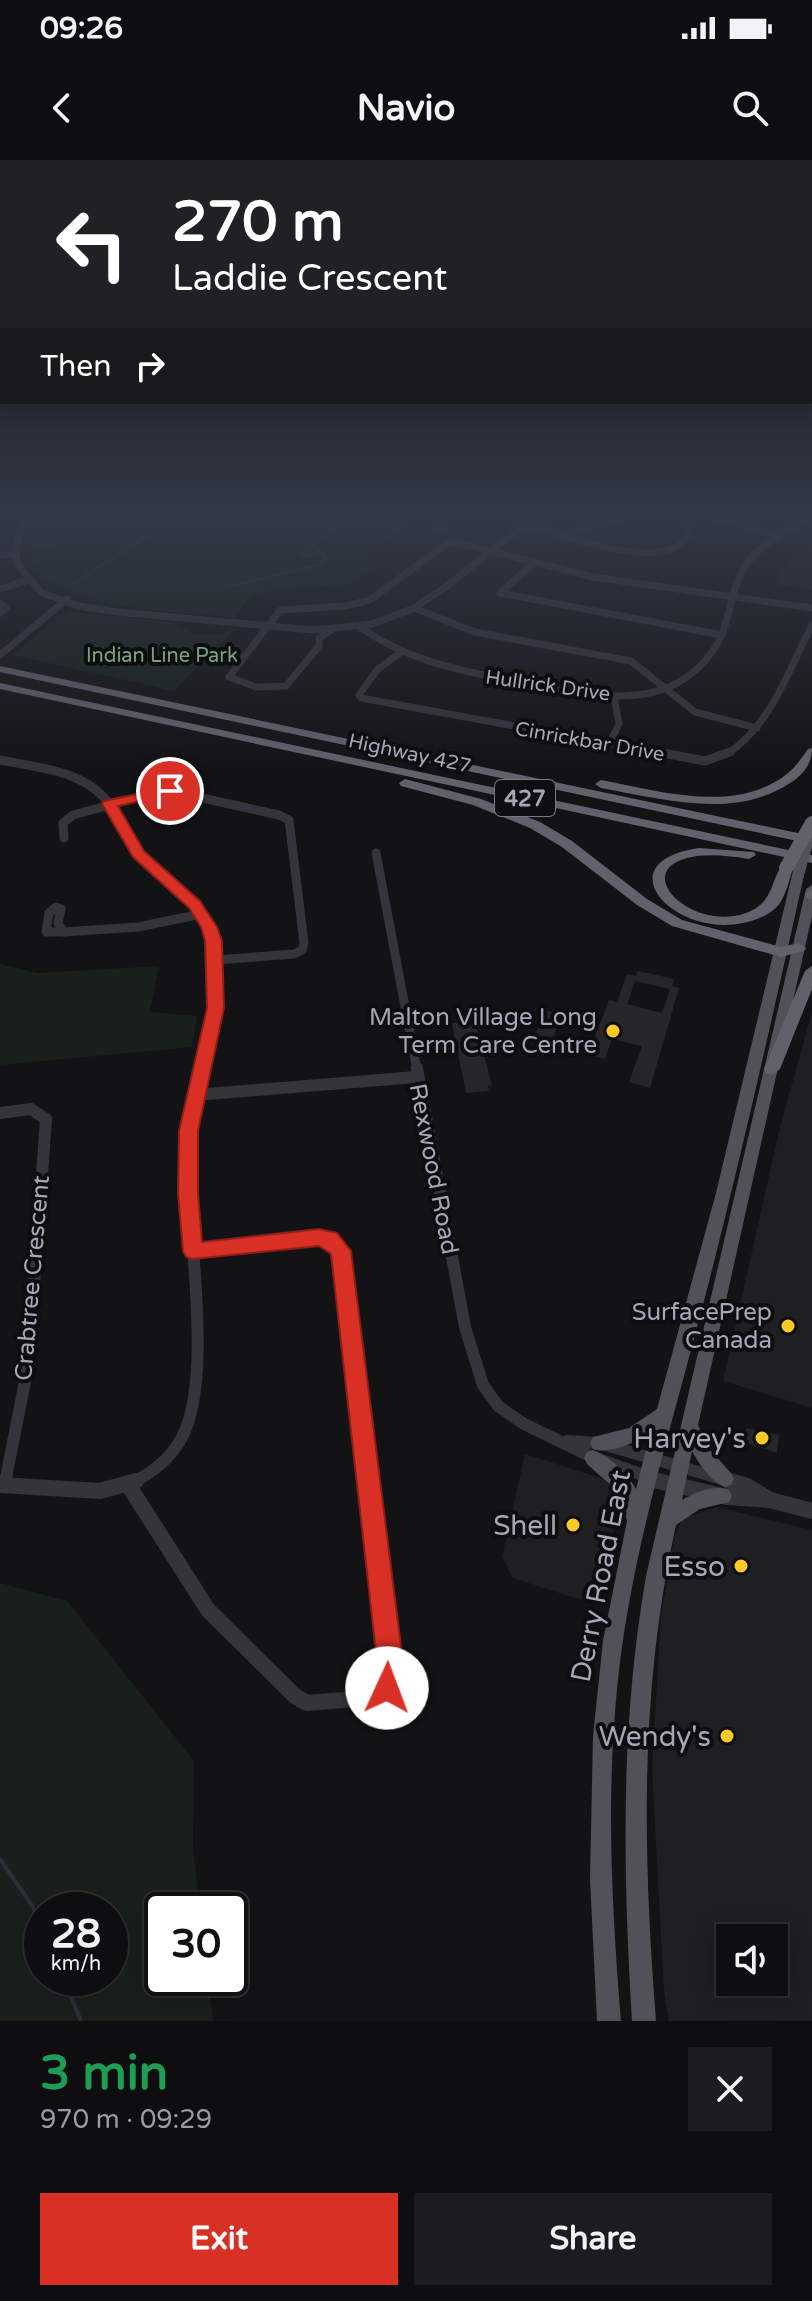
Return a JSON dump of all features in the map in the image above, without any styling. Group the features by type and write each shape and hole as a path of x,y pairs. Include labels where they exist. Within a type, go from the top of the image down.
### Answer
{"highway":[{"name":"Highway 427","path":"0,669 812,838"},
{"name":"Highway 427","path":"0,686 812,860"},
{"path":"307,733 671,796 711,800 751,797 781,787 800,770 812,752"},
{"path":"238,738 510,813 553,835 642,902 677,923 781,952 799,948"},
{"path":"812,824 792,870 772,904 761,913 727,921 701,918 674,906 664,897 659,878 661,871 674,858 705,851 812,860"},
{"path":"772,1069 812,971"}],"main road":[{"name":"Derry Road East","path":"609,2021 599,1892 603,1745 613,1641 636,1524 721,1202 781,952 792,870"},
{"path":"644,2021 633,1817 636,1718 649,1609 812,893"},
{"path":"636,1524 633,1504 622,1480 596,1450 641,1432 666,1413"},
{"path":"668,1521 689,1504 724,1487 690,1426"}],"street":[{"path":"59,599 103,609 331,630 360,627 414,608 427,599"},
{"path":"319,638 319,646 286,686 271,688 230,679 230,672 284,608 330,608 372,599"},
{"path":"531,599 722,635"},
{"name":"Hullrick Drive","path":"360,627 401,652 453,670 614,696 664,689 696,671 722,635 734,599"},
{"path":"753,599 812,608"},
{"path":"1,653 65,601"},
{"path":"0,603 6,608 0,613"},
{"path":"414,608 484,634 622,658 640,667 695,712 757,728"},
{"name":"Cinrickbar Drive","path":"401,652 376,671 361,689 361,698 690,759 714,760 731,753 757,728 778,694 812,625"},
{"path":"309,630 319,638"},
{"path":"319,638 331,630"},
{"path":"609,744 619,724 614,696"},
{"path":"0,760 75,777 92,787 109,804 138,854 184,894 201,914 209,927 216,960 215,1008 189,1131 188,1193 193,1251 196,1380 182,1439 151,1471 129,1486 77,1494 3,1485"},
{"path":"64,838 63,823 67,818 109,804 170,791 279,815 289,820 304,943 302,950 294,954 216,960"},
{"name":"Rexwood Road","path":"376,853 449,1251 482,1384 500,1408 527,1427 563,1441 724,1487 743,1501 770,1500 812,1511"},
{"path":"63,932 151,925 201,914"},
{"path":"195,1095 416,1077"},
{"name":"Crabtree Crescent","path":"0,1113 31,1109 46,1119 28,1366 3,1485"},
{"path":"129,1486 208,1610 295,1696 307,1703 367,1698 378,1697 387,1688 391,1670 341,1251 330,1239 319,1238 193,1251"}],"shaded area":[{"path":"812,1012 812,1408 723,1381 780,1127"},
{"path":"525,1454 601,1478 621,1496 597,1605 513,1578 502,1557"},
{"path":"717,1507 812,1530 812,2021 669,2021 664,1991 652,1768 661,1617 674,1537 683,1518"}],"green space":[{"path":"92,599 249,599 235,618 116,605"},
{"name":"Indian Line Park","path":"71,612 170,622 197,635 235,629 174,691 13,655 57,617"},
{"path":"0,964 37,973 159,966 150,1012 197,1016 192,1047 0,1065"},
{"path":"0,1583 67,1601 194,1761 193,1849 198,1892 144,1892 144,1996 210,1996 213,2021 0,2021"}],"building":[{"name":"Malton Village Long Term Care Centre","path":"638,971 674,979 672,986 679,988 650,1088 629,1082 642,1046 612,1039 605,1059 543,1044 542,1037 535,1036 546,1010 552,1012 553,1009 563,1012 553,1038 591,1047 609,1000 617,1002 627,974 636,976","holes":["635,981 670,989 662,1013 627,1004"]},
{"path":"475,1021 492,1085 488,1086 489,1091 466,1093 452,1023"},
{"name":"Harvey's","path":"746,1428 779,1435 777,1453 744,1442"}],"waterway":[{"path":"0,1859 24,1894"},
{"path":"71,1996 81,2021"}],"place":[{"name":"Malton Village Long Term Care Centre","path":"613,1031"},
{"name":"SurfacePrep Canada","path":"788,1326"},
{"name":"Harvey's","path":"762,1438"},
{"name":"Shell","path":"573,1525"},
{"name":"Esso","path":"741,1566"},
{"name":"Wendy's","path":"727,1736"}],"route":[{"path":"170,791 109,804 138,854 195,905 214,941 215,1008 189,1131 188,1193 193,1251 319,1238 330,1239 341,1251 391,1670 387,1688"}]}
